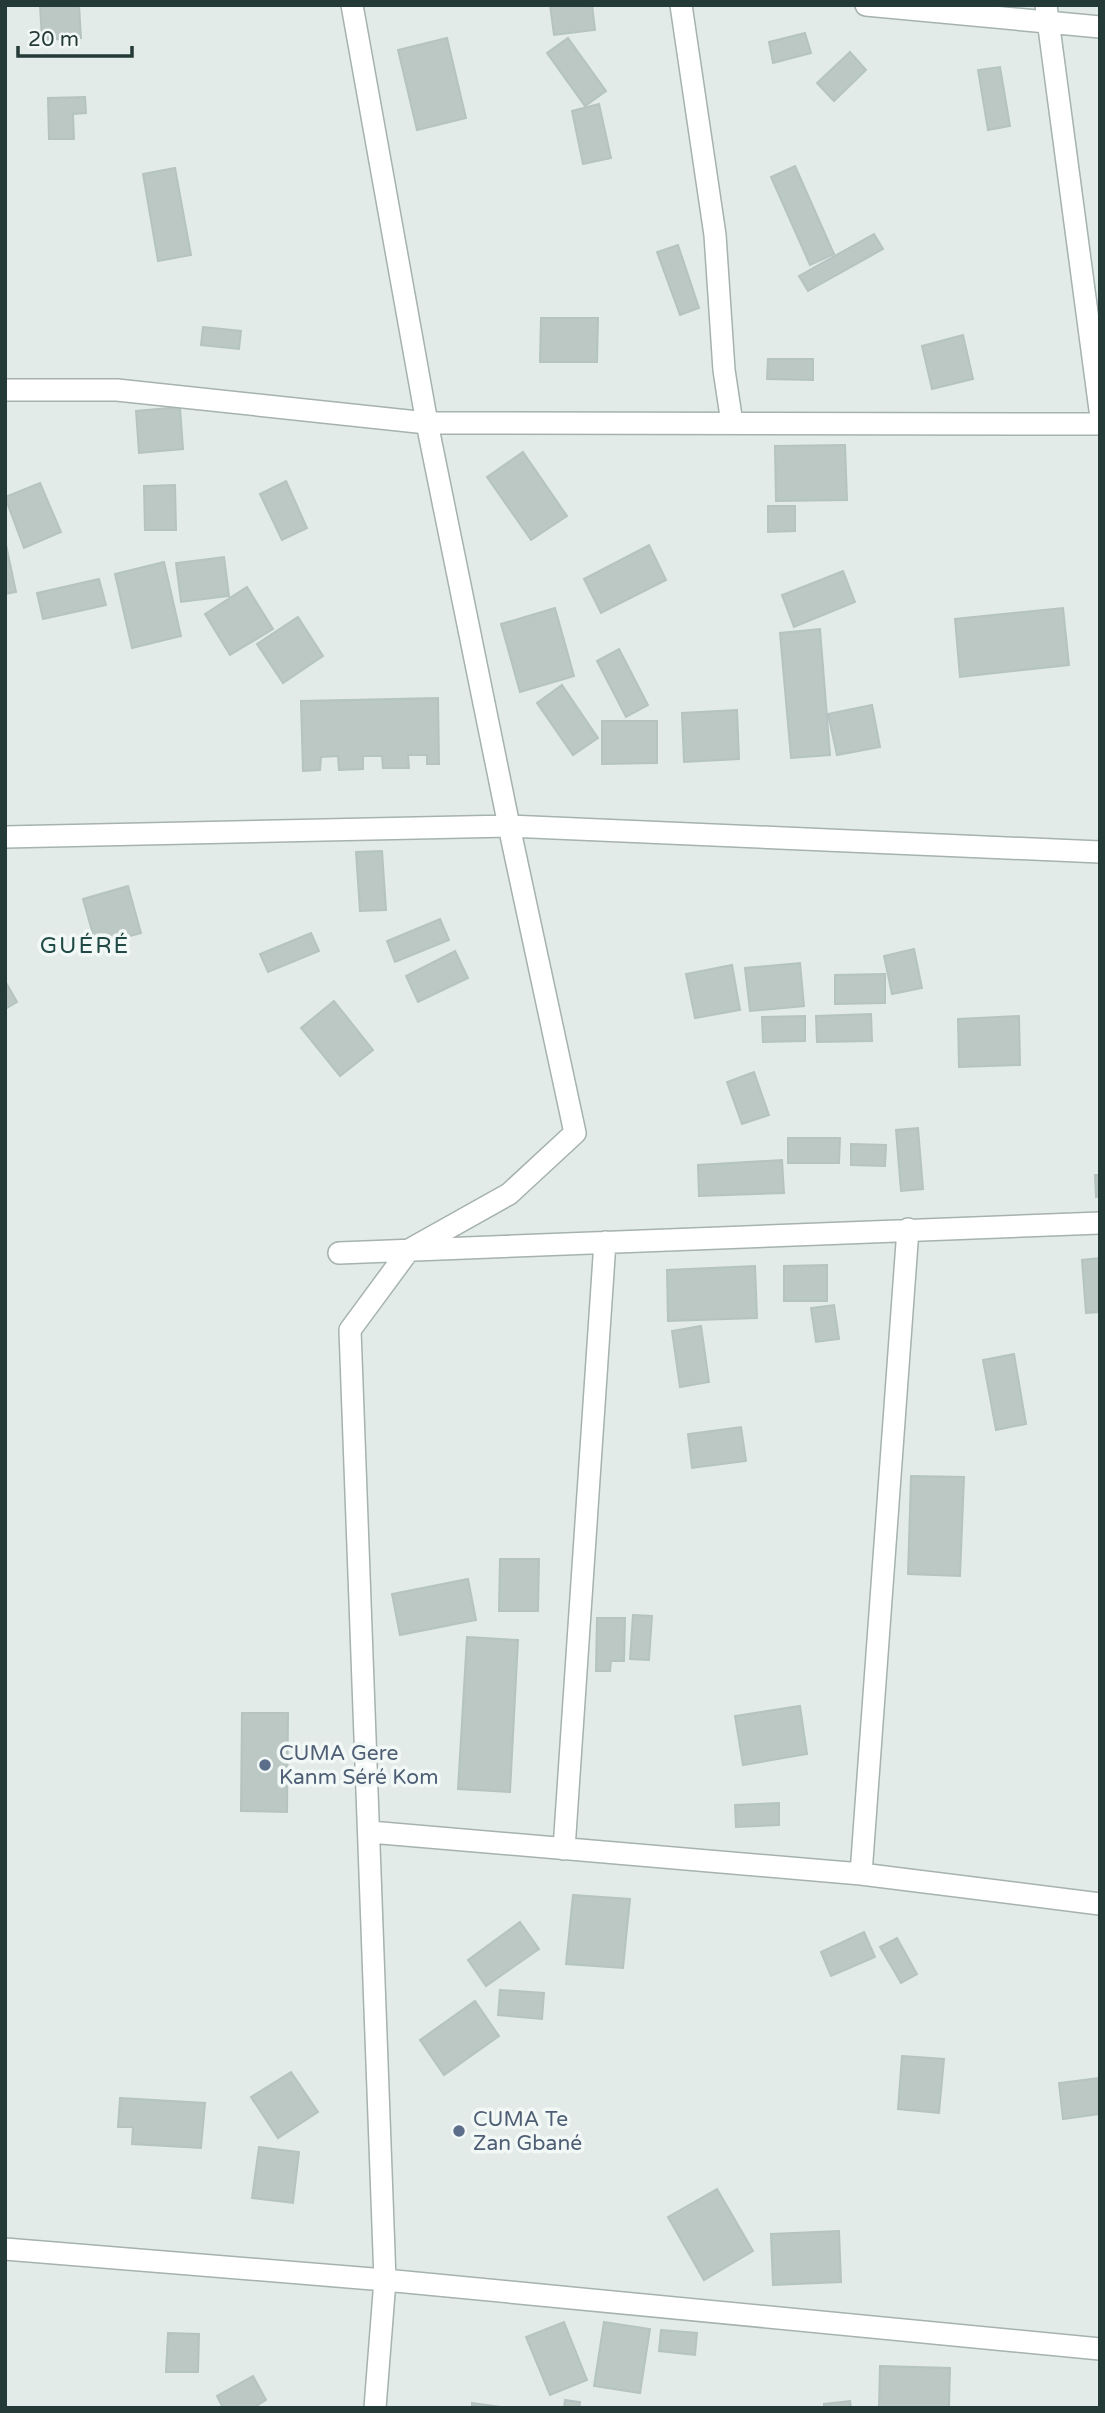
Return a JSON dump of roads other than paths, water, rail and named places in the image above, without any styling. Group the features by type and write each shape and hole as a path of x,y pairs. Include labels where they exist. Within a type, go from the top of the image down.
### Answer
{"street":[{"path":"352,5 427,423 575,1133 509,1194 409,1250 350,1330 385,2280 375,2408"},
{"path":"681,5 715,235 724,370 732,423"},
{"path":"866,5 1047,13 1100,27"},
{"path":"1047,13 1100,410"},
{"path":"5,390 117,390 427,423 1100,424"},
{"path":"6,837 509,826 1100,852"},
{"path":"339,1253 1100,1223"},
{"path":"861,1874 908,1230"},
{"path":"564,1849 605,1242"},
{"path":"370,1832 861,1874 1100,1904"},
{"path":"5,2249 385,2280 1100,2349"}],"place":[{"name":"CUMA Gere Kanm Séré Kom","path":"265,1765"},
{"name":"CUMA Te Zan Gbané","path":"459,2131"}],"district":[{"name":"GUÉRÉ","path":"85,945"}]}
